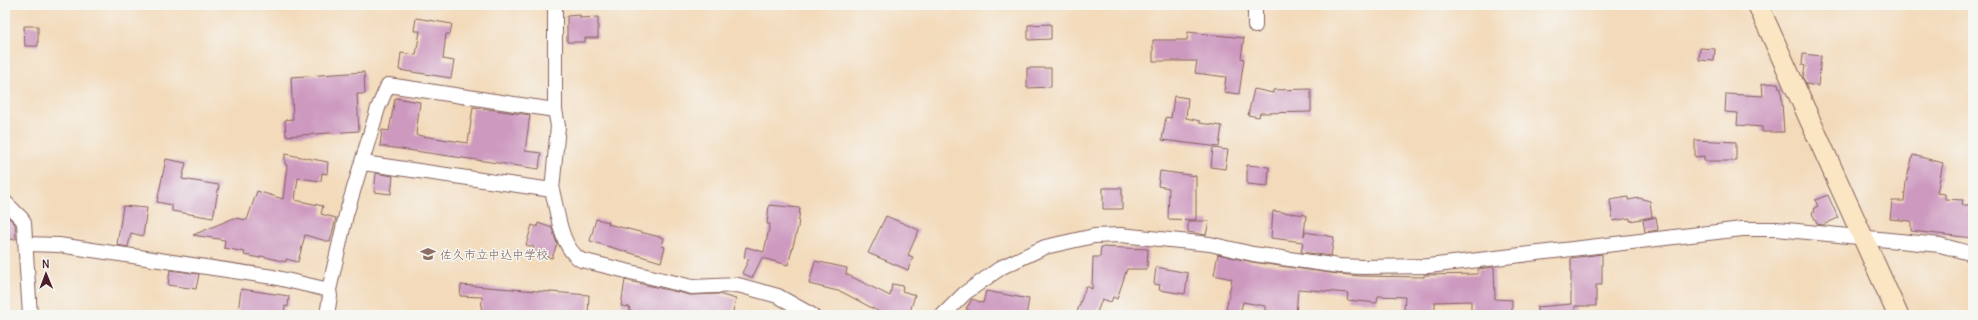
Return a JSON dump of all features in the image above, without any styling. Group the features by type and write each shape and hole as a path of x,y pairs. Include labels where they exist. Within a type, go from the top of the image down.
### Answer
{"street":[{"path":"555,5 555,110 558,126 552,190 565,240 572,254 581,260 692,287 738,285 778,296 812,315"},
{"path":"1255,5 1255,26"},
{"path":"1758,5 1898,315"},
{"path":"327,315 330,296 329,290 346,215 363,163 378,108 388,85 555,110"},
{"path":"363,163 552,190"},
{"path":"5,202 22,219 26,244 30,315"},
{"path":"943,315 965,293 1002,267 1045,247 1094,236 1120,235 1210,244 1253,254 1363,267 1428,266 1742,229 1777,229 1940,245 1973,254"},
{"path":"26,244 59,245 299,282 329,290"}],"building":[{"path":"580,15 580,18 598,17 598,38 585,38 585,42 567,42 567,16"},
{"path":"416,18 452,24 450,34 446,34 443,59 454,61 451,78 399,70 401,53 416,55 420,31 414,31"},
{"path":"1051,24 1051,39 1028,40 1028,25"},
{"path":"24,26 38,26 38,46 25,46"},
{"path":"1188,32 1244,38 1241,58 1244,59 1239,94 1224,92 1226,77 1195,73 1197,61 1153,61 1153,40 1187,40"},
{"path":"1700,48 1715,49 1714,61 1699,60"},
{"path":"1803,54 1821,56 1818,86 1806,84 1803,78 1805,66 1802,65"},
{"path":"1027,68 1051,68 1051,87 1027,88"},
{"path":"364,72 365,94 357,94 359,131 286,136 285,120 293,119 291,77"},
{"path":"1778,83 1779,88 1781,88 1784,132 1762,132 1762,127 1737,125 1738,113 1725,112 1726,94 1763,96 1762,84"},
{"path":"1254,89 1273,93 1273,90 1311,89 1311,112 1260,113 1259,117 1248,115"},
{"path":"1174,96 1188,98 1186,118 1200,121 1199,123 1222,126 1219,147 1162,140 1166,117 1171,118"},
{"path":"395,98 420,102 416,135 468,143 473,107 530,115 525,151 541,153 539,169 380,146 382,130 389,131"},
{"path":"1695,140 1736,142 1736,161 1704,161 1704,156 1695,157"},
{"path":"1213,148 1228,150 1225,169 1211,167"},
{"path":"285,154 328,162 327,174 322,173 321,181 298,178 295,200 323,206 321,214 336,218 330,242 305,235 298,262 286,259 286,262 261,256 260,258 244,255 245,252 224,248 225,240 193,235 234,218 247,220 257,191 283,199 287,165 285,164"},
{"path":"1913,155 1943,163 1937,193 1945,194 1945,199 1963,200 1962,205 1970,205 1969,215 1973,215 1973,238 1911,231 1911,221 1890,219 1892,201 1904,201 1906,182"},
{"path":"166,159 186,163 182,179 219,185 213,218 172,211 172,205 157,202"},
{"path":"1247,165 1269,167 1268,186 1247,184"},
{"path":"1160,171 1196,176 1196,220 1168,219 1169,188 1158,186"},
{"path":"376,173 393,176 391,194 374,192"},
{"path":"1103,188 1122,188 1122,209 1103,209"},
{"path":"1828,195 1838,218 1823,225 1817,224 1812,213 1815,211 1814,208 1818,206 1815,200"},
{"path":"1628,197 1628,200 1639,198 1650,201 1652,217 1630,221 1630,218 1613,221 1610,200"},
{"path":"769,205 800,208 798,227 788,265 762,258 752,278 742,273 749,259 744,258 746,247 764,252 770,224 767,224"},
{"path":"123,206 147,208 143,236 131,233 128,247 117,245"},
{"path":"1273,211 1306,215 1304,236 1305,232 1334,237 1331,256 1301,252 1303,242 1271,238"},
{"path":"5,214 15,224 16,239 5,240"},
{"path":"886,216 919,230 908,255 913,257 908,270 868,253"},
{"path":"1656,217 1658,230 1645,232 1643,220"},
{"path":"596,219 609,222 608,224 664,238 662,246 665,247 661,262 590,241"},
{"path":"1188,221 1209,221 1206,235 1188,232"},
{"path":"538,223 552,228 557,244 552,258 532,252 534,247 526,245 532,225 537,227"},
{"path":"1101,247 1148,249 1147,269 1127,269 1117,299 1113,297 1111,302 1102,299 1096,315 1076,315 1086,286 1092,289 1093,257 1100,257"},
{"path":"1218,254 1252,262 1360,276 1424,277 1424,275 1478,274 1478,269 1494,267 1495,299 1512,300 1512,315 1471,315 1471,301 1435,302 1435,311 1404,310 1405,297 1378,296 1377,303 1347,300 1348,293 1298,289 1296,315 1265,315 1265,306 1243,302 1240,313 1226,310 1232,279 1214,275"},
{"path":"1602,254 1602,285 1596,285 1596,306 1575,306 1575,315 1537,315 1537,307 1571,304 1571,258"},
{"path":"815,261 847,268 846,274 890,296 892,284 903,286 902,291 915,295 909,315 885,315 842,292 809,284"},
{"path":"1156,267 1188,273 1185,294 1159,290 1160,285 1154,284"},
{"path":"170,270 199,274 196,289 168,285"},
{"path":"625,280 690,295 718,294 736,299 732,315 710,315 697,312 696,315 646,315 646,313 629,311 630,307 621,306"},
{"path":"461,285 589,295 588,315 481,315 482,297 460,296"},
{"path":"241,289 289,296 288,307 285,306 284,315 260,315 238,312"},
{"path":"986,291 1029,299 1026,315 981,315 966,309 972,299 983,303"}],"place":[{"name":"佐久市立中込中学校","path":"428,254"}]}
